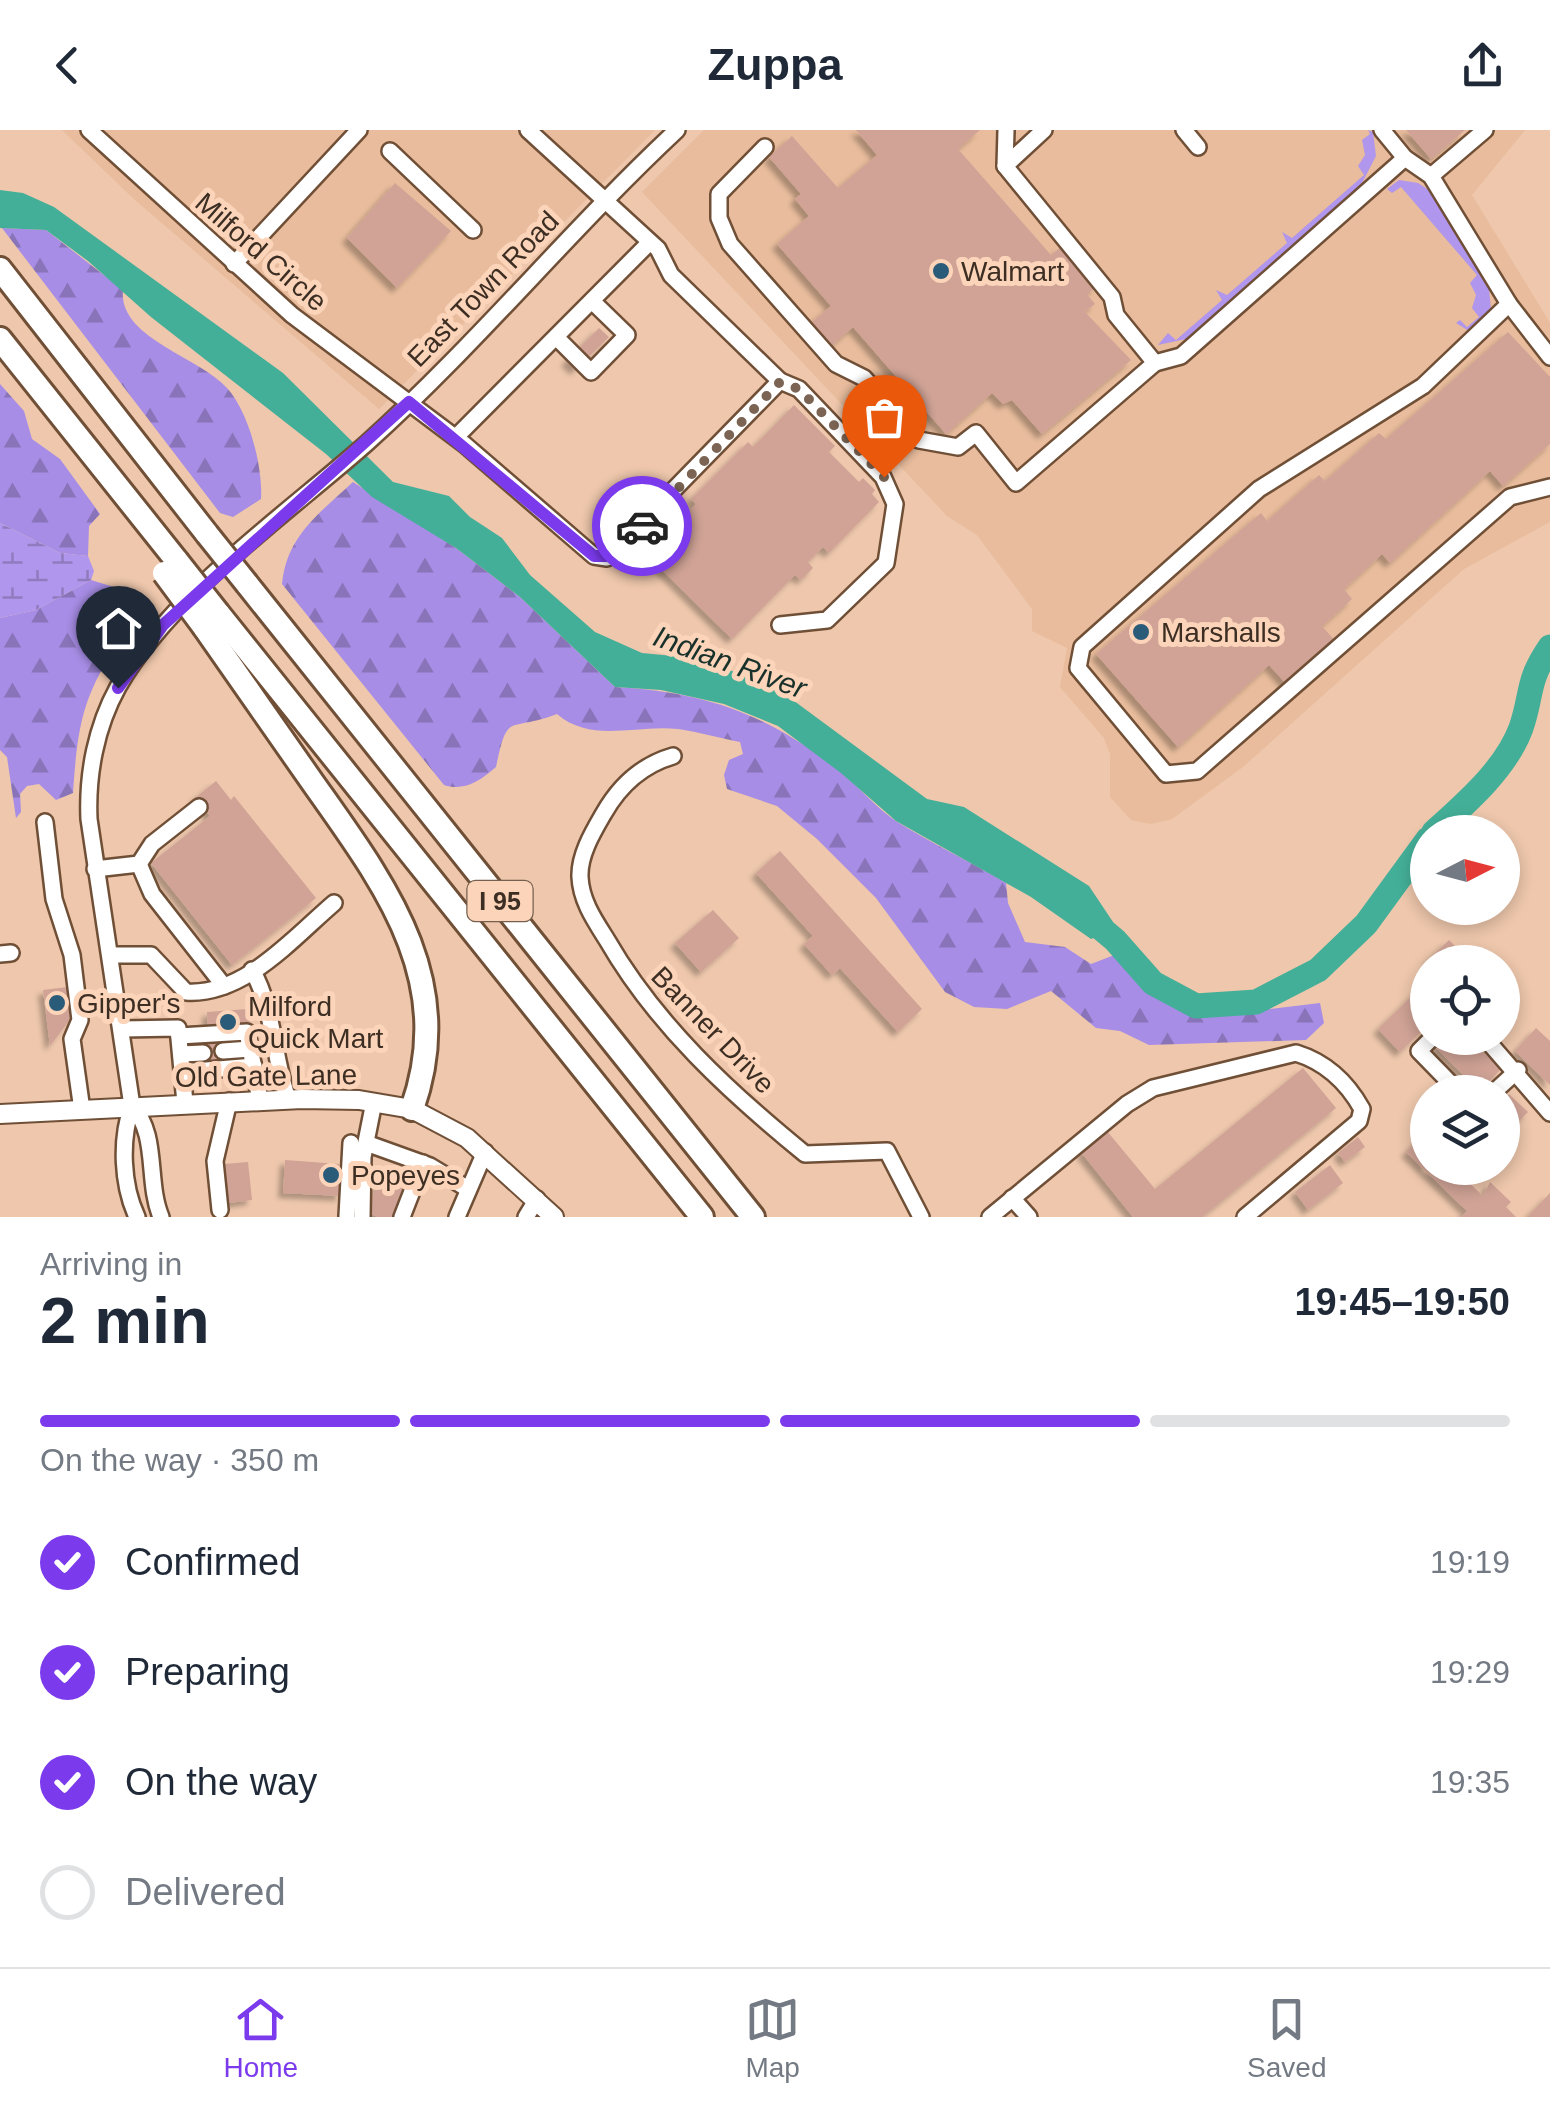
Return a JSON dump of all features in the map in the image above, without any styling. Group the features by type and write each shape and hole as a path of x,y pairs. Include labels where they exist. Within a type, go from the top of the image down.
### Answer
{"highway":[{"name":"I 95","path":"0,269 207,534 756,1217"},
{"path":"0,339 211,620 358,846 410,934 425,1012 424,1075 412,1109"},
{"name":"I 95","path":"211,620 702,1217"}],"main road":[{"name":"Old Gate Lane","path":"0,1114 288,1099 374,1102 412,1109 467,1138 554,1217"}],"street":[{"name":"Milford Circle","path":"89,130 292,315 456,438 594,556 607,558 780,382"},
{"path":"234,264 359,130"},
{"path":"528,130 650,242 671,275 780,382 799,389 884,477 895,504 886,563 827,620 780,625"},
{"name":"East Town Road","path":"132,1106 112,955 88,819 89,775 118,688 163,625 322,478 366,444 604,198 677,130"},
{"path":"1006,130 1005,166 1112,297 1116,316 1155,363"},
{"path":"1005,166 1044,130"},
{"path":"1184,130 1198,147"},
{"path":"1382,130 1405,158 1431,176 1508,304 1550,357"},
{"path":"1431,176 1484,130"},
{"path":"765,146 719,194 723,232 836,364 864,378 919,440 958,446 976,433 1016,484 1155,363 1181,356 1405,158"},
{"path":"390,151 473,230"},
{"path":"456,438 650,242"},
{"path":"556,337 591,372 627,335 592,301"},
{"path":"1508,304 1423,386 1260,489 1082,647 1078,668 1166,774 1197,771 1510,497 1550,487"},
{"name":"Banner Drive","path":"673,756 633,777 594,830 580,871 590,910 656,1015 768,1124 804,1154 887,1151 921,1217"},
{"path":"96,870 139,864 152,844 199,806"},
{"path":"45,822 54,899 72,955 80,1020 72,1039 82,1110"},
{"path":"139,864 152,894 224,986"},
{"path":"112,955 151,956 186,992 224,986 252,970 334,903"},
{"path":"252,970 265,995 272,1050 288,1099"},
{"path":"122,1029 178,1028 185,1103"},
{"path":"179,1036 247,1032 260,1100"},
{"path":"223,1051 252,1058"},
{"path":"181,1054 203,1053"},
{"path":"990,1217 1126,1104 1153,1088 1296,1053 1318,1060 1352,1092 1362,1108 1359,1121 1245,1217"},
{"path":"1422,1055 1443,1075"},
{"path":"1503,1055 1550,1112"},
{"path":"183,1072 252,1058"},
{"path":"1513,1075 1518,1070"},
{"path":"220,1210 215,1162 229,1101"},
{"path":"347,1216 358,1143 374,1102"},
{"path":"132,1106 126,1126 126,1184 137,1217"},
{"path":"132,1106 146,1124 153,1192 162,1217"},
{"path":"358,1143 423,1163 468,1189"},
{"path":"358,1143 362,1217"},
{"path":"458,1217 485,1152"},
{"path":"402,1217 423,1163"},
{"path":"1012,1198 1029,1217"},
{"path":"526,1217 536,1199"}],"shaded area":[{"path":"62,130 655,130 379,409 135,200"},
{"path":"704,130 1525,130 1472,195 1550,323 1550,522 1464,569 1243,767 1172,819 1151,824 1131,820 1110,797 1110,754 1104,738 1060,687 1067,648 1032,631 1032,609 977,535 947,516 642,192"}],"green space":[{"path":"1368,130 1373,132 1376,156 1361,185 1186,339 1158,345 1168,333 1176,340 1222,300 1216,290 1227,295 1287,243 1282,232 1292,238 1364,175 1358,166 1365,155 1362,140 1370,134"},
{"path":"1399,180 1418,183 1432,192 1489,288 1491,310 1469,331 1456,323 1460,320 1467,327 1479,317 1472,308 1476,295 1470,283 1477,275 1401,187 1392,193 1387,189"},
{"path":"2,228 46,230 123,290 125,307 147,334 227,388 242,411 253,440 261,499 233,517 220,513"},
{"path":"0,384 24,411 32,439 60,459 100,514 89,526 88,556 60,553 0,523"},
{"path":"353,482 456,548 520,597 615,687 679,694 762,721 841,772 899,823 1006,883 1008,903 1025,942 1065,947 1091,964 1130,949 1185,1007 1270,1009 1320,1003 1324,1023 1306,1040 1149,1045 1120,1031 1096,1028 1051,991 1007,1009 974,1007 945,992 876,898 817,839 777,806 727,789 724,775 729,760 743,754 740,742 678,729 600,731 571,723 557,714 507,730 496,767 478,780 465,786 444,785 282,584 290,552 298,539"},
{"path":"0,523 60,553 88,556 94,571 91,580 36,610 0,618"},
{"path":"91,580 117,588 127,630 101,671 86,707 73,793 56,800 39,784 27,786 20,794 21,812 16,818 7,757 0,750 0,618 36,610"}],"water":[{"path":"0,190 23,193 54,207 283,373 393,482 449,496 470,517 502,538 530,575 595,632 642,653 705,659 786,695 927,799 964,807 1089,886 1117,928 1091,939 1031,897 896,821 778,726 724,704 661,690 615,687 520,597 456,548 372,497 326,454 151,317 88,261 46,230 0,228"}],"building":[{"name":"Walmart","path":"856,130 980,130 958,149 1051,255 1061,247 1096,287 1087,294 1095,304 1085,312 1131,360 1042,434 1012,400 1003,404 992,393 946,434 853,327 831,346 811,323 831,306 777,244 809,216 795,199 801,194 769,157 792,136 838,188 877,155"},
{"path":"1406,130 1465,130 1431,159"},
{"path":"395,183 451,231 397,288 347,238"},
{"path":"599,328 609,337 575,370 566,361"},
{"path":"1508,332 1550,377 1550,444 1503,486 1490,471 1390,563 1382,554 1344,589 1352,599 1322,626 1336,642 1288,686 1269,665 1178,747 1096,654 1261,513 1267,521 1319,475 1325,481 1379,433 1386,439"},
{"path":"794,405 835,446 829,452 859,482 863,478 875,490 872,494 879,502 829,553 823,547 808,562 813,568 801,580 795,575 732,639 646,554 696,504 691,499 748,442 753,447"},
{"path":"216,781 231,800 234,796 316,898 232,965 151,863 210,816 195,798"},
{"path":"780,851 922,1009 898,1032 840,968 832,975 804,944 813,936 756,873"},
{"path":"713,910 739,938 701,972 675,943"},
{"name":"Gipper's","path":"68,987 72,1017 50,1046 43,990"},
{"path":"1410,998 1410,1042 1400,1052 1378,1029"},
{"name":"Milford Quick Mart","path":"248,1009 250,1028 208,1031 207,1012"},
{"path":"1536,1028 1550,1041 1550,1085 1519,1055 1520,1046"},
{"path":"222,1036 225,1067 205,1069 202,1038"},
{"path":"1443,1055 1487,1055 1501,1069 1495,1075 1464,1075"},
{"path":"1303,1068 1336,1108 1202,1217 1133,1217 1081,1152 1107,1131 1155,1189"},
{"path":"1358,1137 1365,1147 1345,1162 1338,1153"},
{"path":"285,1160 339,1164 341,1196 283,1193"},
{"path":"248,1162 252,1200 229,1203 225,1164"},
{"path":"1330,1165 1343,1183 1308,1210 1295,1192"},
{"path":"388,1169 411,1180 400,1217 378,1217 364,1211"},
{"path":"1440,1185 1472,1185 1483,1196 1488,1185 1493,1185 1511,1202 1506,1207 1516,1217 1461,1217 1467,1211"},
{"path":"1550,1193 1550,1217 1529,1215"}],"waterway":[{"name":"Indian River","path":"1453,815 1483,785 1514,743 1537,670 1550,647"},
{"name":"Indian River","path":"1079,910 1115,940 1153,983 1196,1006 1256,1002 1318,970 1366,924 1410,864"}],"way so far":[{"path":"642,526 780,382 799,389 884,477"}],"place":[{"name":"Walmart","path":"941,271"},
{"name":"Marshalls","path":"1141,632"},
{"name":"Gipper's","path":"57,1003"},
{"name":"Milford Quick Mart","path":"228,1022"},
{"name":"Popeyes","path":"331,1175"}],"route":[{"path":"118,688 163,625 409,402 594,556 613,556 642,526"}]}
